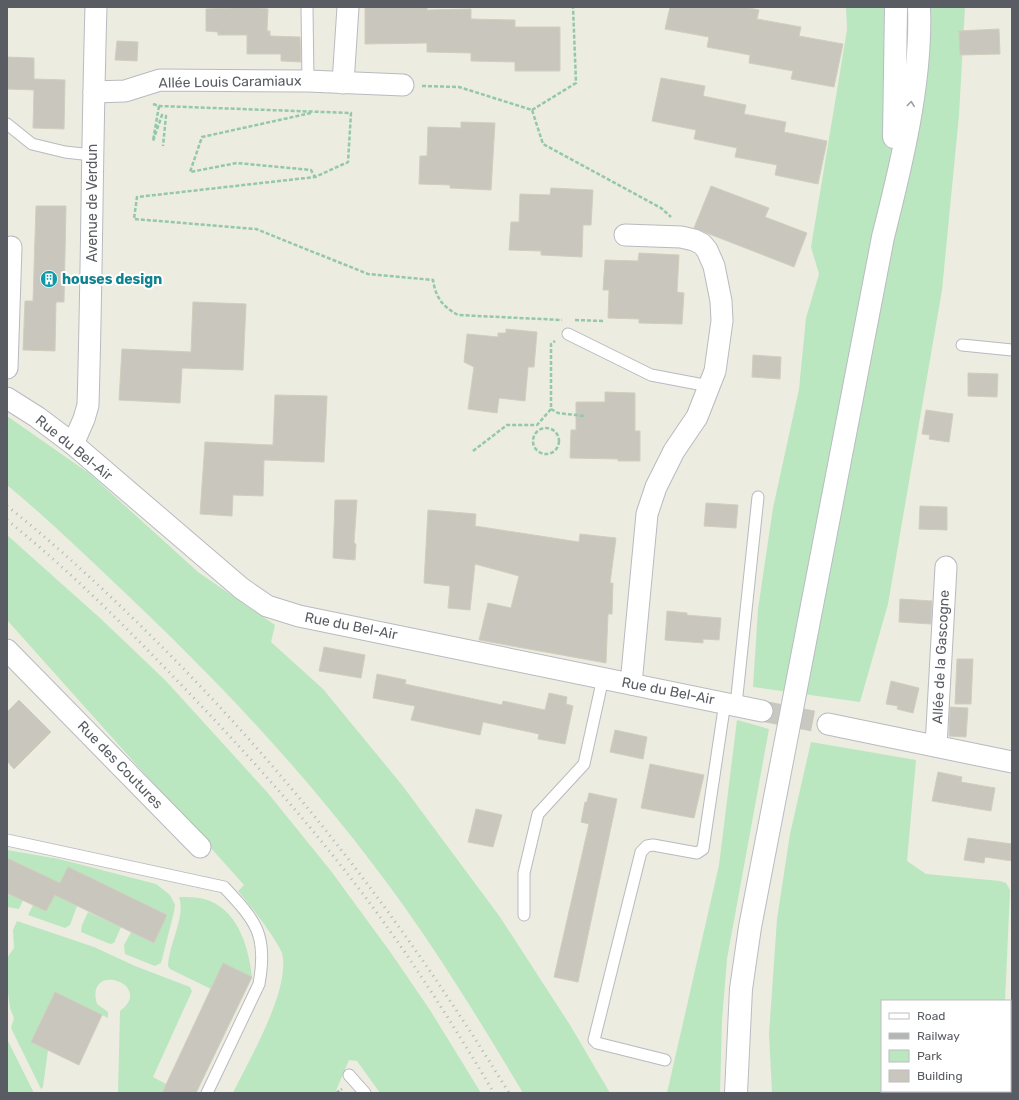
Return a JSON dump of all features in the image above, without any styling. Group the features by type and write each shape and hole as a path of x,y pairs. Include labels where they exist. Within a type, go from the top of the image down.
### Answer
{"main road":[{"path":"889,7 894,128"},
{"path":"883,238 894,128 896,7"},
{"path":"736,1093 744,962 761,863 883,238 907,133 917,51 918,7"},
{"path":"739,1036 743,1093"}],"street":[{"name":"Avenue de Verdun","path":"73,444 84,419 88,405 92,267 92,155 96,7"},
{"path":"343,83 348,7"},
{"name":"Allée Louis Caramiaux","path":"94,92 125,91 160,80 308,81 403,85"},
{"path":"625,236 681,237 694,240 702,244 707,250 714,266 719,288 722,321 715,371 697,417 674,452 656,486 646,514 631,684"},
{"path":"7,368 11,247"},
{"name":"Rue du Bel-Air","path":"7,398 37,417 73,444 242,588 267,606 298,616 762,711"},
{"name":"Allée de la Gascogne","path":"936,746 946,567"},
{"name":"Rue des Coutures","path":"7,650 200,847"},
{"path":"828,724 1012,762"}],"lane":[{"path":"307,7 308,81"},
{"path":"7,124 32,144 65,152 92,155"},
{"path":"568,334 650,375 709,386"},
{"path":"962,345 1012,350"},
{"path":"665,1060 598,1043 594,1040 641,852 647,846 653,845 697,854 703,849 730,704 758,498"},
{"path":"524,915 524,872 538,814 584,764 603,678"},
{"path":"7,840 224,887 248,913 258,930 262,950 262,965 259,984 207,1093"},
{"path":"349,1075 365,1093"}],"path":[{"path":"403,85 459,87 532,110 576,83 572,7"},
{"path":"149,103 159,106 351,113 348,162 315,177 137,197 134,219 256,229 368,274 433,280 435,293 447,309 458,315 565,320"},
{"path":"159,106 153,142 162,115 166,116 162,146"},
{"path":"532,110 543,144 661,208 682,226 681,237"},
{"path":"315,177 311,170 238,163 190,172 202,137 316,112"},
{"path":"572,320 603,321"},
{"path":"473,451 507,426 537,424 551,409 551,344 568,334"},
{"path":"551,409 558,413 584,416"},
{"path":"537,424 540,429"},
{"path":"540,429 552,429 559,438 556,449 552,452 546,454 536,449 534,438 540,429"}],"green space":[{"path":"846,7 965,7 959,115 942,290 888,604 860,702 753,687 758,609 773,508 799,389 806,318 819,274 811,247 847,30"},
{"path":"7,416 90,474 198,572 275,625 271,642 323,689 402,785 500,917 570,1025 610,1093 523,1093 415,922 375,867 316,793 254,722 188,654 79,549 7,485"},
{"path":"7,535 100,618 166,681 267,792 331,871 391,953 430,1010 481,1093 380,1093 357,1061 349,1060 335,1093 233,1093 258,1044 275,1004 283,968 282,953 269,931 238,891 244,885 7,620"},
{"path":"737,720 769,729 727,959 722,1020 720,1093 667,1093 719,865"},
{"path":"811,742 916,760 907,861 926,874 1000,881 1006,883 1010,890 1005,1000 881,1000 881,1092 1011,1092 1011,1047 1012,1093 772,1093 769,1034 777,919 790,834"},
{"path":"7,850 59,859 156,884 170,895 175,905 161,963 155,966 125,954 124,945 131,932 154,943 167,915 68,868 60,883 7,858"},
{"path":"7,893 23,900 19,909 7,907"},
{"path":"55,895 77,906 70,925 65,928 28,915 33,905 46,911"},
{"path":"179,897 210,901 228,914 241,933 251,966 252,977 211,989 170,969 168,966 169,957 179,921 181,905"},
{"path":"88,912 121,927 114,943 110,944 81,932 82,925"},
{"path":"17,921 94,947 135,966 190,987 192,991 153,1077 166,1084 161,1093 118,1093 120,1011 129,1001 130,992 125,985 117,981 108,980 100,983 96,991 97,1004 108,1012 108,1018 55,992 31,1042 48,1050 43,1087 41,1089 11,1028 14,1018 10,1008 7,985 7,958 14,948 13,930"},
{"path":"7,1039 34,1093 7,1093"}],"building":[{"path":"253,7 268,9 267,31 270,31 270,36 300,37 301,62 281,61 281,54 247,54 247,35 218,35 218,32 206,31 206,9"},
{"path":"365,7 427,7 427,10 471,9 471,19 515,20 515,27 560,27 560,71 515,71 515,62 471,61 471,53 427,52 427,43 365,44"},
{"path":"670,7 744,7 759,10 757,19 801,27 799,36 843,44 834,87 791,79 793,71 749,63 750,55 707,47 709,37 665,29"},
{"path":"999,29 1000,54 960,55 959,31"},
{"path":"117,41 138,42 137,61 115,60"},
{"path":"7,57 34,58 34,79 65,80 64,129 33,128 34,90 7,89"},
{"path":"661,78 705,86 703,96 746,105 744,114 786,122 784,132 827,141 818,184 775,175 777,165 735,157 737,148 694,139 696,130 652,121"},
{"path":"461,122 495,123 491,190 450,188 450,185 419,184 420,156 427,156 428,127 461,128"},
{"path":"711,186 769,208 765,217 807,233 794,267 694,228"},
{"path":"551,188 593,190 591,225 583,225 582,257 541,255 541,251 509,250 511,222 519,222 520,194 550,195"},
{"name":"houses design","path":"36,206 66,206 64,302 56,302 55,351 23,350 25,301 33,301"},
{"path":"639,253 679,255 677,292 684,293 682,324 639,323 639,319 608,318 609,290 603,290 605,260 638,261"},
{"path":"193,302 246,304 243,370 182,368 180,403 119,400 122,349 191,352"},
{"path":"506,329 537,332 534,367 528,367 525,401 499,398 497,413 468,409 474,367 464,362 467,334 498,337 498,333 506,333"},
{"path":"753,355 781,357 780,379 752,377"},
{"path":"968,373 998,374 997,397 968,396"},
{"path":"605,392 635,393 635,431 640,431 640,461 570,458 571,430 576,430 576,402 605,402"},
{"path":"275,395 327,396 324,462 264,460 263,496 233,495 232,516 200,514 205,442 273,445"},
{"path":"926,410 953,414 949,442 929,439 930,435 922,434"},
{"path":"335,500 357,500 354,543 356,544 355,560 333,558"},
{"path":"706,503 738,505 736,528 704,526"},
{"path":"920,506 947,507 947,530 919,529"},
{"path":"428,510 476,514 475,526 579,542 580,534 616,538 610,583 613,583 612,614 608,614 606,663 479,640 488,603 511,608 519,576 475,564 470,610 448,608 450,586 424,583"},
{"path":"900,599 932,601 931,624 899,622"},
{"path":"667,611 687,613 687,615 721,618 719,640 703,639 703,643 665,640"},
{"path":"324,647 365,655 361,678 319,671"},
{"path":"957,659 973,659 971,704 955,704"},
{"path":"377,674 406,680 405,684 502,705 503,701 545,710 549,693 567,697 566,704 573,706 565,744 538,739 539,734 483,722 480,735 411,720 415,706 373,698"},
{"path":"891,681 919,688 913,713 897,709 898,706 886,704"},
{"path":"19,700 51,732 14,769 7,761 7,712"},
{"path":"950,707 968,708 966,737 949,736"},
{"path":"615,730 647,737 643,759 610,752"},
{"path":"650,764 704,775 694,818 641,808"},
{"path":"938,772 962,777 961,782 995,788 991,811 932,801"},
{"path":"589,793 617,799 578,982 554,977 589,824 581,822 585,802 587,802"},
{"path":"476,809 502,815 493,847 468,842"},
{"path":"968,838 1012,844 1012,861 985,857 984,863 964,860"},
{"path":"7,858 60,883 68,867 167,915 154,943 55,895 46,911 7,893"},
{"path":"223,963 252,977 196,1093 162,1093"},
{"path":"55,992 102,1015 79,1065 31,1042"}],"tunnel":[{"path":"762,711 828,724"}],"railway":[{"path":"7,506 76,565 143,628 196,681 294,792 341,849 428,968 509,1093"},
{"path":"7,520 28,537 108,610 190,694 238,746 331,853 391,932 444,1012 494,1093"}],"place":[{"name":"houses design","path":"49,279"}]}
